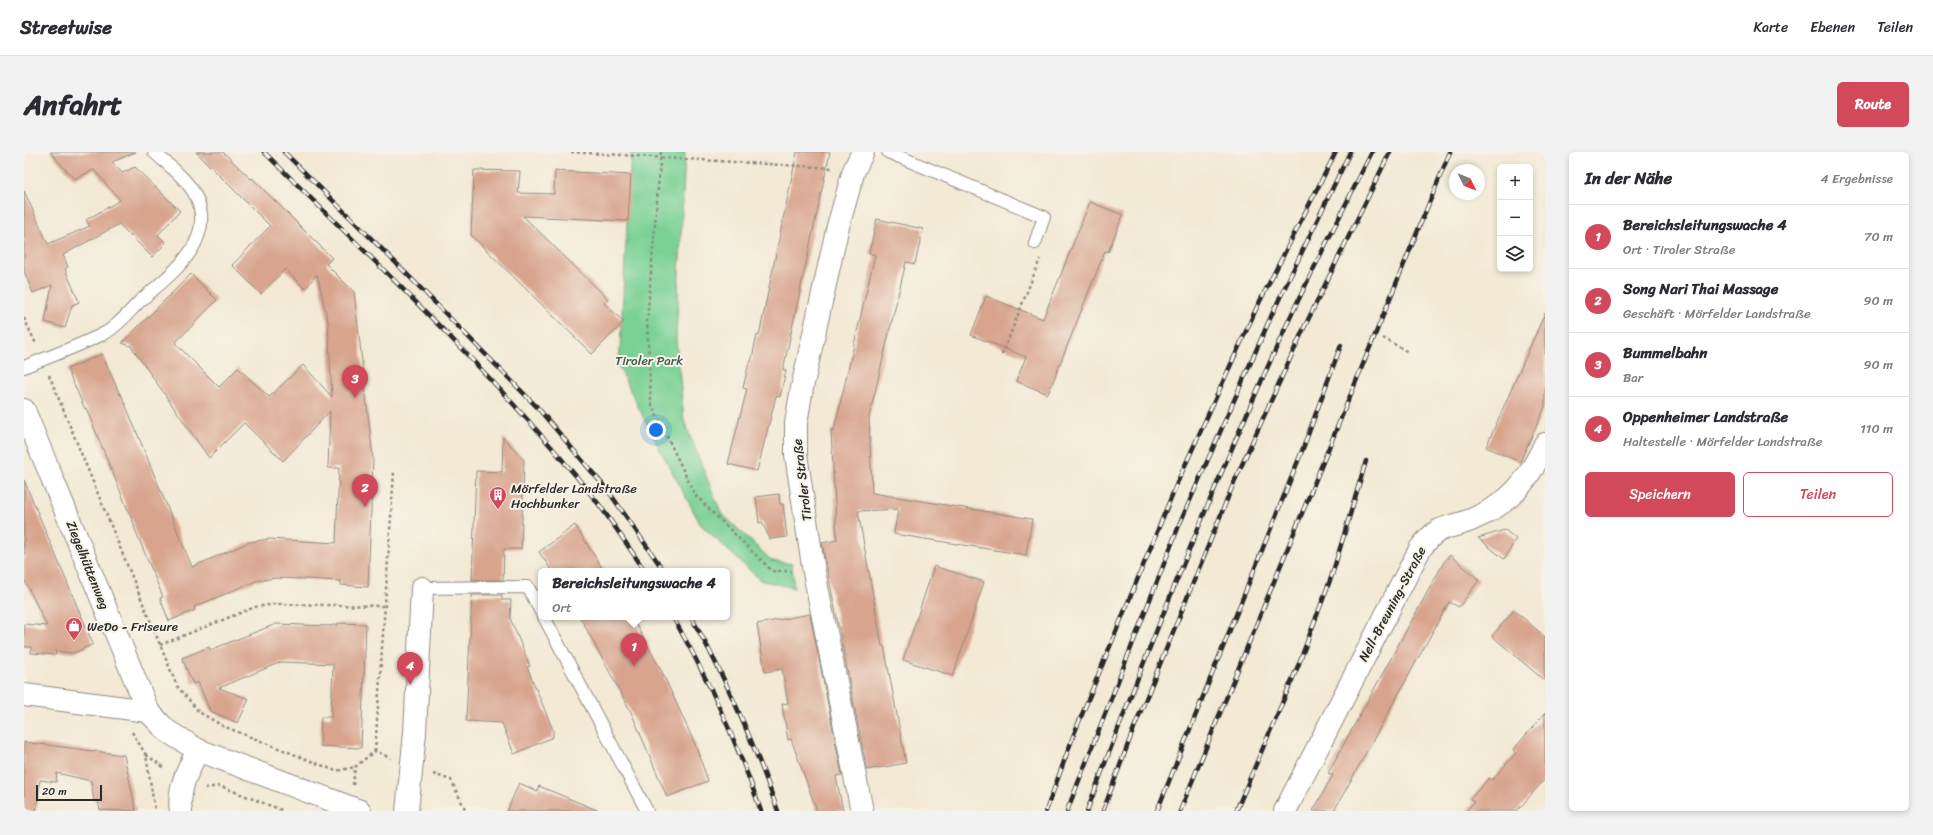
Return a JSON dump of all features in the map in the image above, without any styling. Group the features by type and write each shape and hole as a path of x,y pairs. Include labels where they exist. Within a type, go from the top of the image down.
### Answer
{"street":[{"name":"Tiroler Straße","path":"858,161 837,230 802,388 796,423 796,455 814,572 862,811"},
{"name":"Ziegelhüttenweg","path":"24,410 148,711 167,732 198,750 360,811"},
{"name":"Nell-Breuning-Straße","path":"1285,811 1420,549 1432,534 1438,530 1469,520 1500,506 1527,479 1545,444"},
{"path":"407,811 415,733 422,588"},
{"path":"24,695 148,711"},
{"path":"180,807 184,780 198,750"}],"lane":[{"path":"24,368 107,332 190,254 198,238 201,224 197,200 190,186 154,152"},
{"path":"888,152 1044,217 1035,243"},
{"path":"422,588 528,587 538,606"},
{"path":"546,620 647,811"}],"path":[{"path":"572,152 661,158 858,161"},
{"path":"661,152 647,321 651,403 695,495 772,571 814,572"},
{"path":"1002,355 1043,250 1035,243"},
{"path":"24,318 177,686 199,712 222,726 336,771 355,767"},
{"path":"1383,338 1408,352"},
{"path":"375,751 394,472"},
{"path":"160,645 255,607 276,604 384,606"},
{"path":"117,708 146,755 155,811"},
{"path":"146,755 184,780 202,788 220,786 284,811"}],"green space":[{"name":"Tiroler Park","path":"631,152 685,152 676,339 684,421 721,513 772,561 792,564 794,588 760,580 701,525 650,431 619,367"}],"building":[{"path":"50,152 136,152 112,162 122,173 135,167 180,211 158,235 166,243 152,257 119,224 63,255 68,267 65,269 79,302 72,305 65,328 45,322 52,285 33,293 24,271 24,191 48,244 90,226 86,220 120,200 94,170 74,179"},
{"path":"196,152 223,152 251,179 252,178 332,258 326,264 354,292 373,458 368,587 341,585 341,581 304,579 275,578 256,581 194,607 195,610 169,621 160,598 163,597 135,527 86,408 85,409 67,369 102,354 120,395 121,394 192,567 250,542 269,539 336,543 339,468 328,468 330,411 283,461 244,423 209,458 131,346 122,343 191,274 217,300 175,343 219,387 238,368 269,397 303,365 332,397 328,322 317,274 305,289 285,269 261,294 232,265 270,226"},
{"path":"797,152 830,152 783,370 786,370 780,397 776,396 757,471 728,464 747,389 743,388 749,362 751,362 757,335 759,336"},
{"path":"474,170 520,171 518,193 554,194 555,171 631,175 628,221 523,216 608,299 604,303 624,322 592,354 471,235"},
{"path":"1090,202 1123,215 1108,252 1105,251 1048,394 1016,381 1026,357 971,335 986,296 1043,319"},
{"path":"877,219 923,229 915,264 906,262 869,417 872,493 1032,519 1026,555 894,534 898,509 858,511 882,646 884,646 906,763 867,770 822,543 837,540 831,430 834,430 875,255 869,253"},
{"path":"1545,313 1545,407 1520,462 1486,447"},
{"name":"Mörfelder Landstraße Hochbunker","path":"503,437 524,460 521,549 504,549 503,580 472,580 476,471 502,472"},
{"path":"24,480 93,644 74,653 55,651 56,655 31,653 31,647 24,647 24,624 47,626 24,579"},
{"path":"779,494 780,504 783,504 787,537 770,539 762,522 759,523 756,497"},
{"path":"575,525 602,568 550,568 539,552"},
{"path":"1505,530 1516,539 1504,559 1478,538"},
{"path":"1450,555 1479,580 1459,607 1449,602 1334,811 1313,811 1333,775 1328,773 1444,562"},
{"path":"934,566 984,582 953,676 903,660"},
{"path":"472,595 502,595 502,600 511,600 510,618 530,666 527,667 553,730 553,737 514,754 502,723 466,721"},
{"path":"1514,610 1545,637 1545,681 1492,636"},
{"path":"810,614 842,775 836,776 843,811 817,811 791,739 788,740 782,704 788,703 782,669 765,672 757,624"},
{"path":"582,620 634,620 662,672 695,744 708,781 667,797 631,712"},
{"path":"338,623 366,624 361,748 320,746 321,717 331,717 333,664 281,662 219,688 249,699 238,723 210,711 198,682 193,684 182,658 209,647 210,650 276,624 332,626 338,625"},
{"path":"1545,713 1545,779 1517,811 1466,811 1474,802 1470,799 1489,778 1492,780 1516,753 1513,750"},
{"path":"24,742 124,755 136,811 100,810 98,800 94,801 91,781 57,773 56,782 40,780 36,811 24,811"},
{"path":"519,783 537,791 539,786 599,811 507,811"}],"railway":[{"path":"264,152 436,322 519,410 559,455 597,502 643,568"},
{"path":"284,152 396,263 537,407 609,492 662,568"},
{"path":"1046,811 1074,734 1177,483 1257,307 1336,152"},
{"path":"1067,811 1180,523 1273,312 1350,152"},
{"path":"1087,811 1134,687 1235,441 1299,299 1372,152"},
{"path":"1103,811 1134,728 1235,480 1304,328 1390,152"},
{"path":"1180,811 1450,152"},
{"path":"1157,811 1302,451 1341,345"},
{"path":"1236,811 1298,666 1332,575 1366,461"},
{"path":"675,620 699,664 722,712 761,811"},
{"path":"693,620 739,712 778,811"}],"place":[{"name":"Bummelbahn","path":"355,398"},
{"name":"Song Nari Thai Massage","path":"365,507"},
{"name":"Mörfelder Landstraße Hochbunker","path":"498,510"},
{"name":"WeDo - Friseure","path":"74,641"},
{"name":"Bereichsleitungswache 4","path":"634,666"},
{"name":"Oppenheimer Landstraße","path":"410,685"}]}
